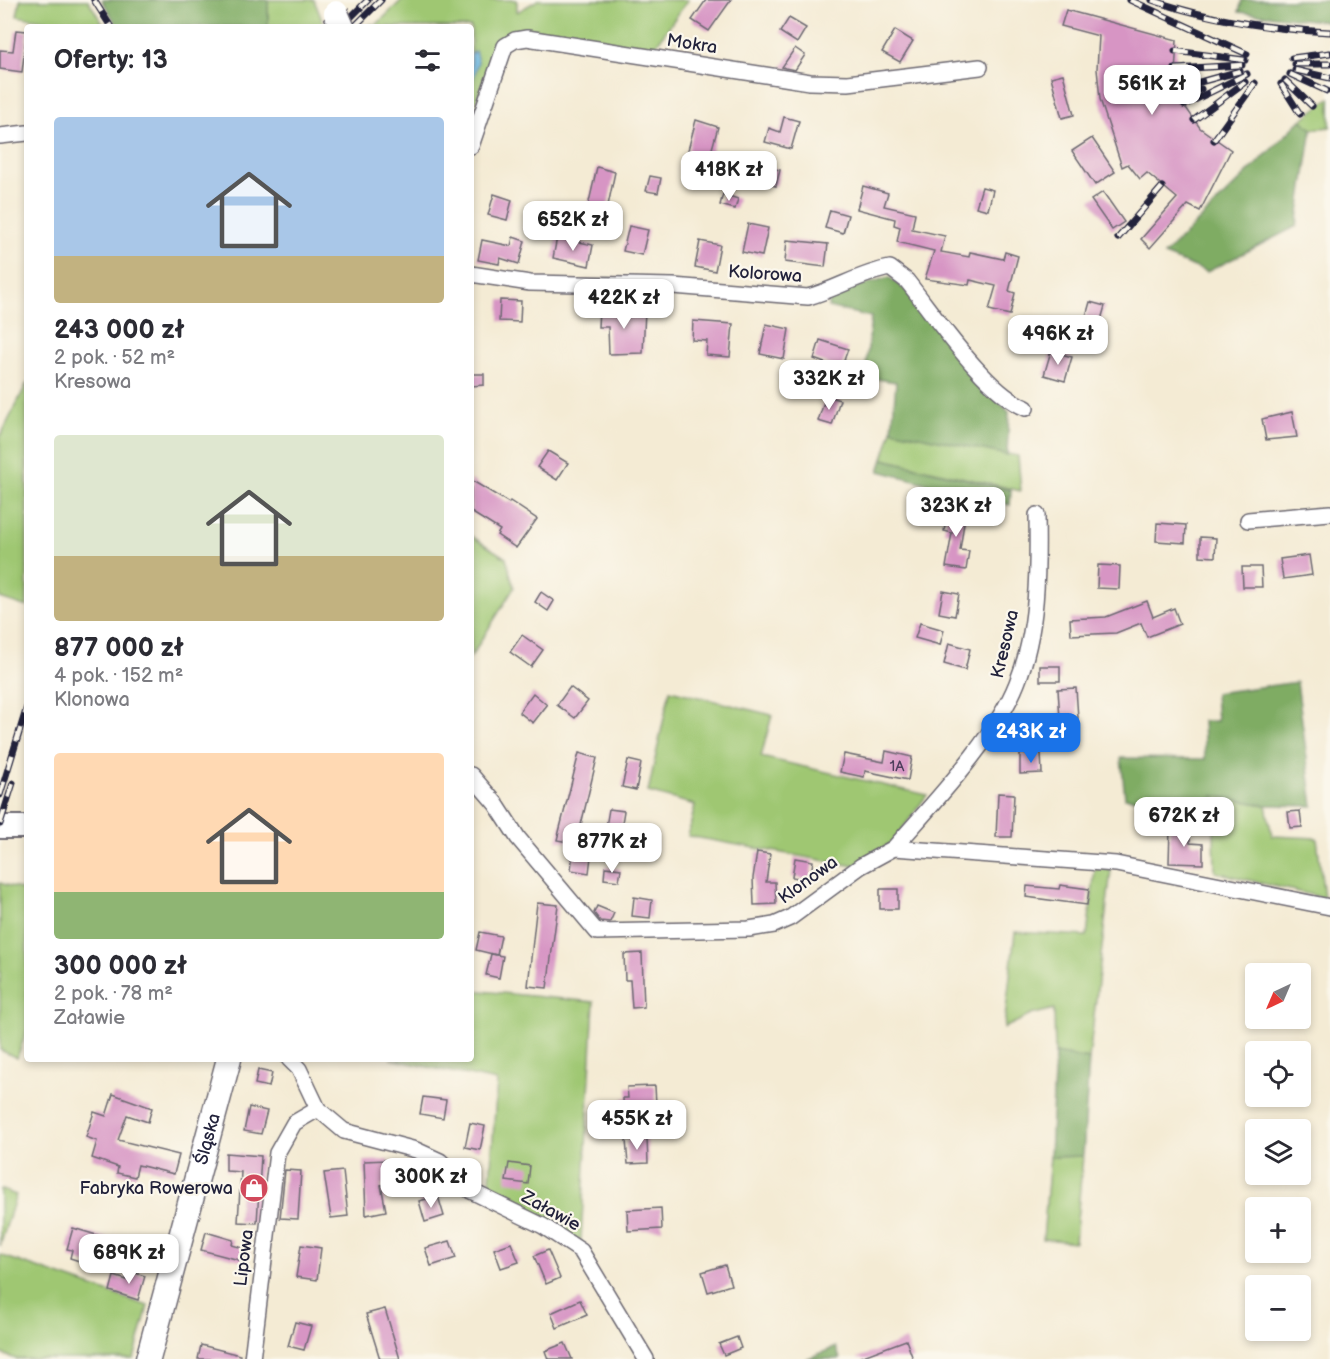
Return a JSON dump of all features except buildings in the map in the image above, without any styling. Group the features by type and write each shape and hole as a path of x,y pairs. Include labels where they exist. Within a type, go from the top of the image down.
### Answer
{"main road":[{"name":"Śląska","path":"148,1359 229,1062"}],"street":[{"name":"Mokra","path":"474,137 505,46 515,40 527,38 810,82 848,83 980,67"},
{"path":"0,136 24,133"},
{"name":"Kolorowa","path":"474,274 530,283 673,286 808,297 826,292 870,271 890,268 907,281 993,388 1013,403 1026,408"},
{"path":"1248,520 1330,513"},
{"name":"Kresowa","path":"894,848 979,746 1000,716 1017,683 1033,613 1038,563 1037,515"},
{"name":"Klonowa","path":"474,778 496,804 518,838 597,932 716,930 774,926 790,918 861,866 894,848"},
{"path":"0,827 24,827"},
{"path":"894,848 1116,864 1330,907"},
{"name":"Załawie","path":"292,1062 298,1069 318,1108 344,1131 416,1150 440,1161 471,1191 543,1226 581,1251 646,1359"},
{"name":"Lipowa","path":"252,1359 276,1153 294,1123 318,1108"}],"green space":[{"path":"20,0 88,0 103,24 62,24 17,16"},
{"path":"102,0 268,0 268,24 116,24"},
{"path":"268,0 314,0 324,24 268,24"},
{"path":"402,0 517,0 517,12 538,0 688,0 651,52 536,31 512,35 494,52 474,107 474,24 377,24"},
{"path":"1242,0 1330,0 1330,22 1239,12"},
{"path":"1330,98 1330,127 1312,129 1301,120"},
{"path":"1301,120 1312,129 1297,226 1207,272 1164,255"},
{"path":"889,277 907,291 973,375 1009,412 1007,455 892,430 896,382 865,377 871,317 828,307 830,295"},
{"path":"24,389 24,606 0,598 0,437"},
{"path":"892,430 1018,456 1021,491 883,459"},
{"path":"883,459 1011,490 1010,505 879,471"},
{"path":"474,538 506,558 514,588 474,652"},
{"path":"1297,682 1313,806 1266,805 1213,796 1213,807 1125,798 1121,758 1205,759 1203,721 1217,721 1215,693"},
{"path":"670,690 772,715 761,757 927,795 893,842 854,866 688,836 695,805 648,792"},
{"path":"1213,796 1266,805 1272,836 1317,838 1324,898 1215,872"},
{"path":"1095,869 1111,870 1089,1059 1055,1053 1054,1009 1031,1015 1004,1028 1015,932 1087,936"},
{"path":"0,883 24,890 24,1038 17,1058 0,1050"},
{"path":"474,990 594,1002 581,1240 572,1239 489,1194 497,1081 405,1062 474,1062"},
{"path":"1055,1053 1089,1059 1083,1156 1050,1157"},
{"path":"1083,1156 1075,1242 1043,1239 1050,1157"},
{"path":"0,1189 16,1195 0,1246"},
{"path":"0,1255 148,1306 134,1359 16,1359 0,1353"},
{"path":"836,1347 840,1359 806,1359"}],"water":[{"path":"474,52 478,62 474,76"}],"railway":[{"path":"94,0 109,24"},
{"path":"344,24 368,0"},
{"path":"357,24 381,0"},
{"path":"1130,0 1247,54"},
{"path":"1152,0 1196,13 1240,22 1285,29 1330,32"},
{"path":"1175,51 1245,60"},
{"path":"1292,58 1330,53"},
{"path":"1295,64 1330,64"},
{"path":"1175,69 1242,65"},
{"path":"1295,70 1330,78"},
{"path":"1178,88 1240,71"},
{"path":"1184,105 1247,74"},
{"path":"1290,74 1327,91"},
{"path":"1285,80 1312,106"},
{"path":"1194,120 1245,82"},
{"path":"1214,140 1255,83"},
{"path":"1281,84 1300,114"},
{"path":"1181,96 1201,89"},
{"path":"1118,238 1162,187"},
{"path":"0,795 24,717"},
{"path":"0,824 13,783"}],"place":[{"name":"Fabryka Rowerowa","path":"254,1188"}]}
